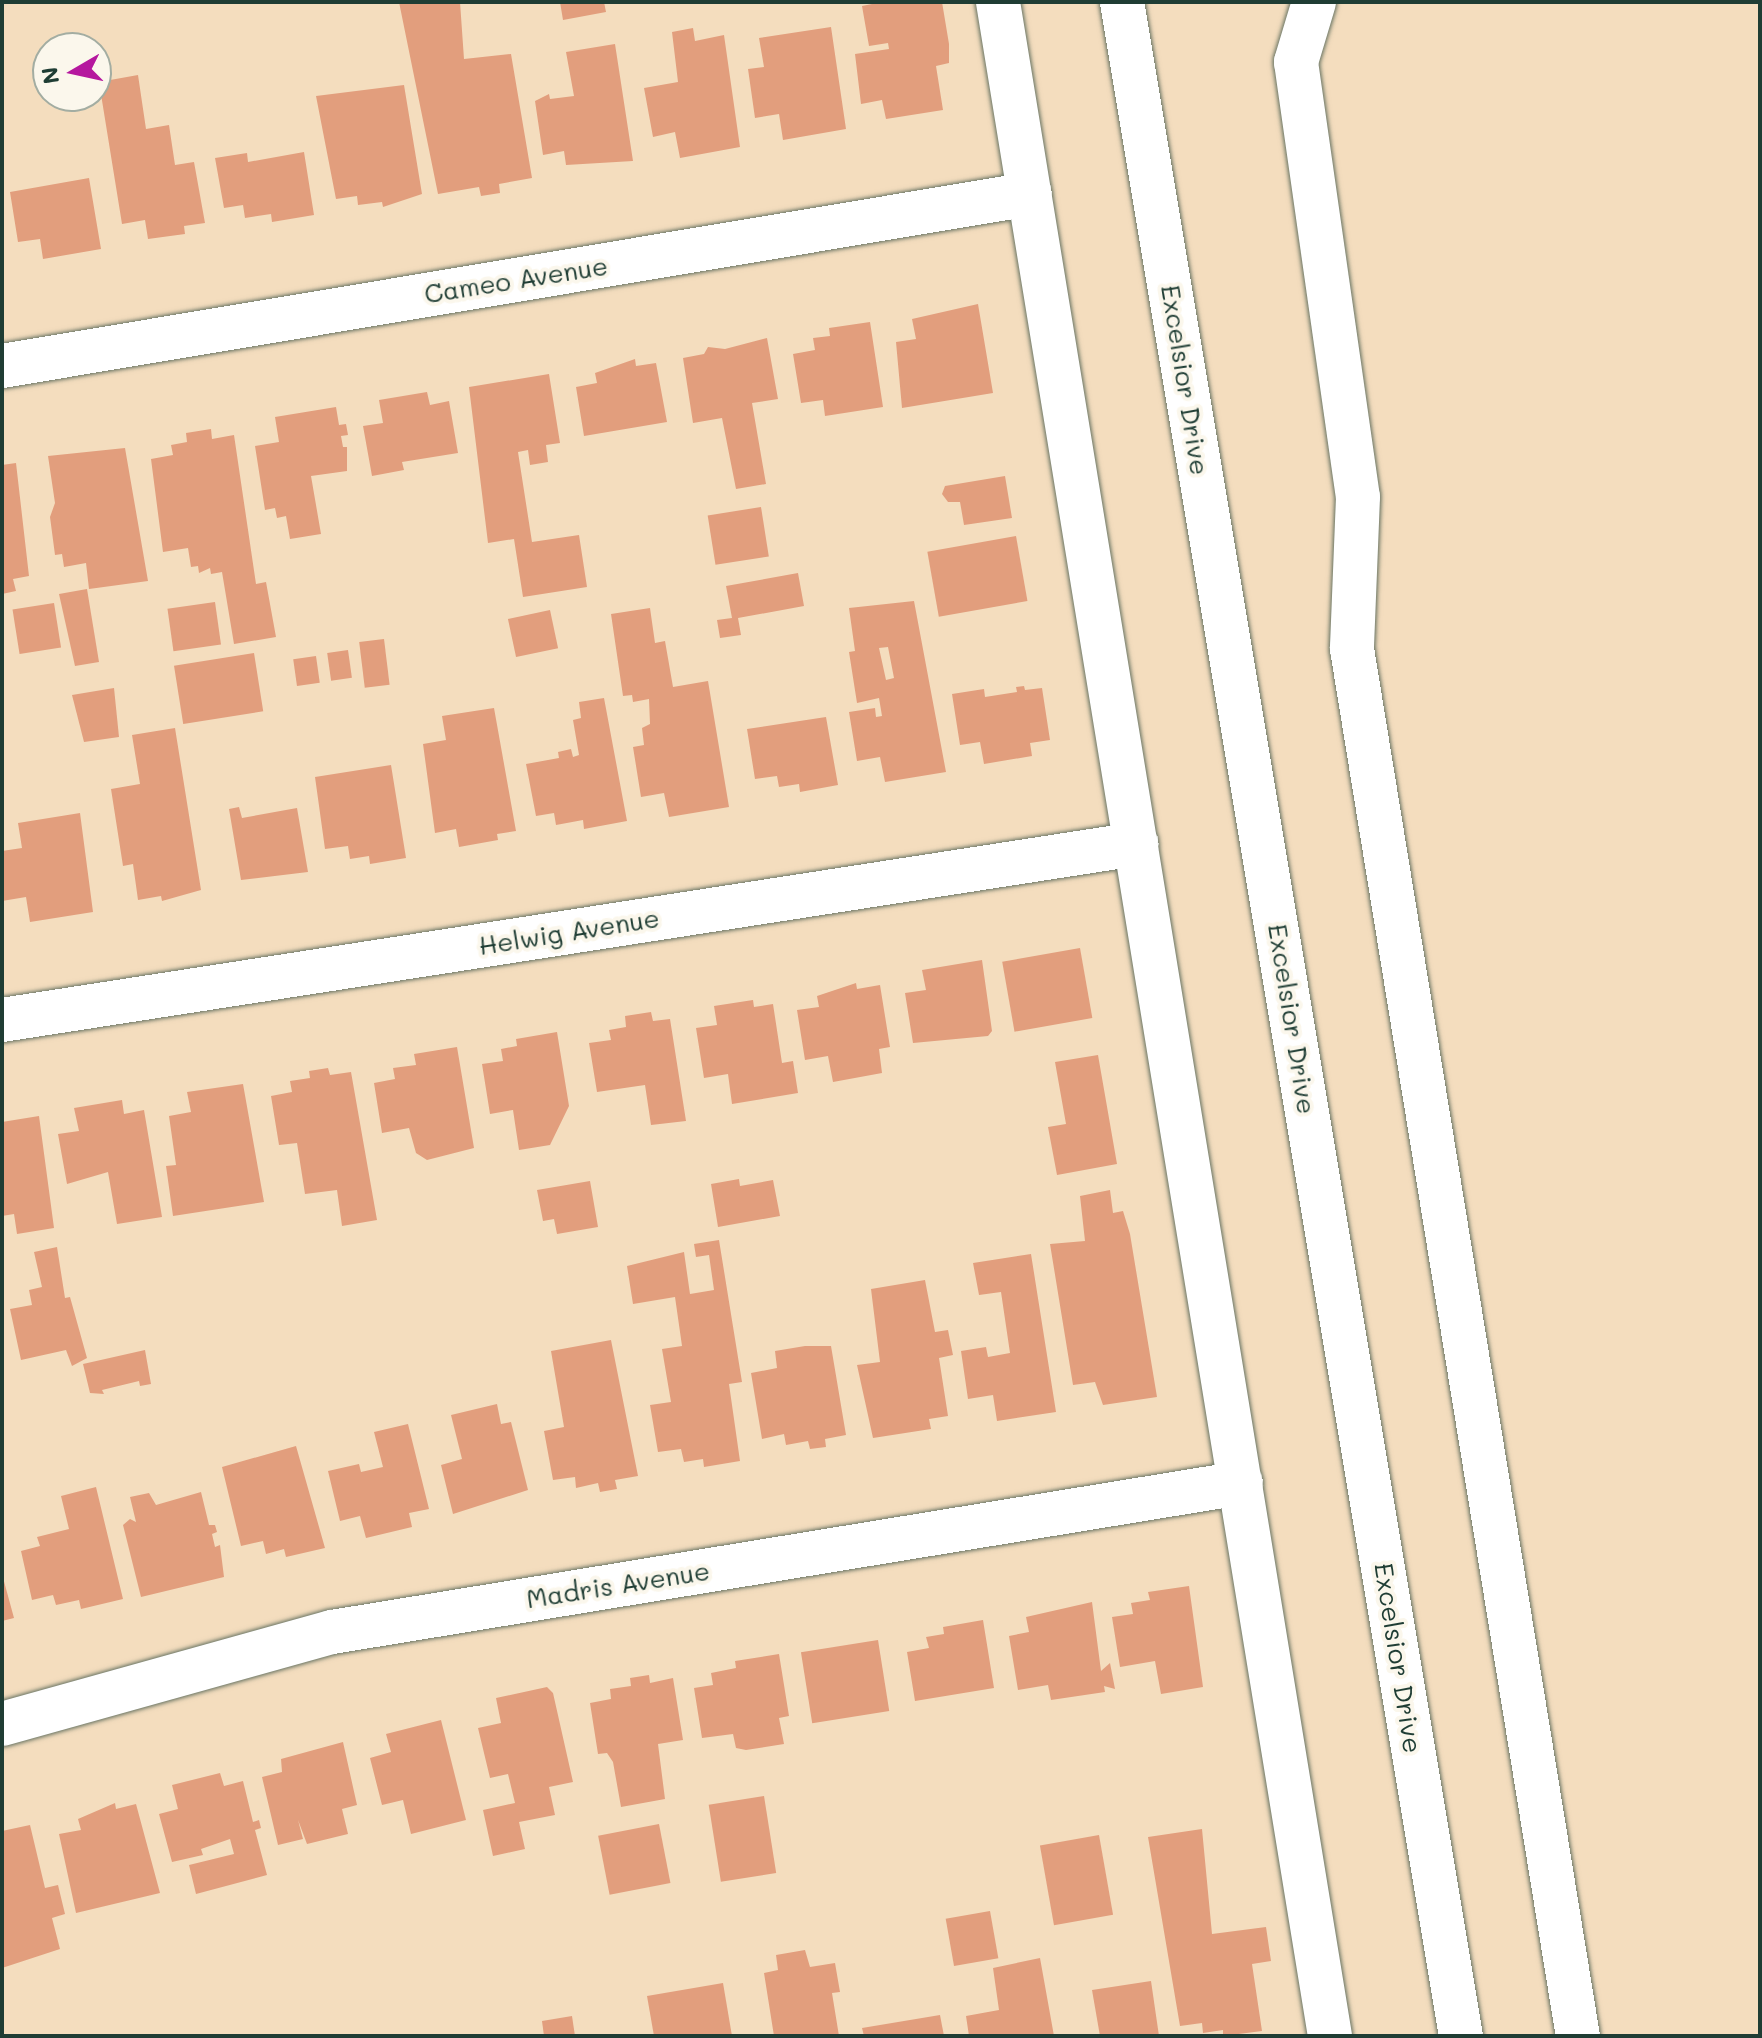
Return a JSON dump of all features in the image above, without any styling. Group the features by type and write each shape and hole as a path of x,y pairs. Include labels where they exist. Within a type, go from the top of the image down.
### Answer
{"street":[{"path":"998,2 1330,2036"},
{"name":"Excelsior Drive","path":"1122,2 1461,2036"},
{"path":"1314,2 1296,62 1358,497 1352,649 1578,2036"},
{"name":"Cameo Avenue","path":"2,366 1030,194"},
{"name":"Helwig Avenue","path":"2,1020 1136,844"},
{"name":"Madris Avenue","path":"2,1724 332,1632 1241,1483"}],"building":[{"path":"399,2 460,2 464,59 511,54 532,178 499,184 500,193 481,196 479,187 438,194"},
{"path":"560,2 604,2 606,12 563,20"},
{"path":"882,2 942,2 949,44 949,63 936,66 943,110 886,119 882,100 861,104 855,54 889,49 888,43 869,46 862,6"},
{"path":"831,27 846,129 783,140 779,114 755,118 748,69 764,67 759,38"},
{"path":"693,28 695,41 724,35 740,147 680,158 675,132 653,137 644,88 678,82 672,32"},
{"path":"615,44 633,161 566,165 564,151 543,155 535,101 549,94 550,99 574,96 566,52"},
{"path":"138,75 146,129 169,125 175,165 194,162 205,223 184,226 185,234 148,239 145,220 122,224 104,112 112,112 112,80"},
{"path":"404,85 422,194 383,207 382,202 358,205 357,196 336,199 316,96"},
{"path":"304,152 314,215 272,222 271,214 245,218 243,205 224,208 215,158 247,153 248,162"},
{"path":"89,178 101,249 43,259 40,239 18,242 10,192"},
{"path":"978,304 993,393 902,408 896,342 916,339 912,319"},
{"path":"870,322 883,407 825,416 823,400 801,403 793,354 815,350 813,338 830,336 829,328"},
{"path":"767,338 778,399 752,403 766,484 736,489 722,418 693,423 683,358 704,354 708,347 725,349"},
{"path":"635,359 636,366 656,363 667,422 584,436 576,387 597,383 595,373"},
{"path":"549,374 560,443 546,445 548,462 530,465 528,450 518,452 532,542 579,535 587,587 523,597 514,539 488,543 469,387"},
{"path":"427,392 430,405 449,401 458,453 402,462 404,470 372,476 363,426 383,423 379,400"},
{"path":"336,407 339,425 346,424 348,435 341,436 343,447 347,447 347,471 311,476 321,534 290,539 286,516 277,518 275,508 265,510 255,446 279,442 275,417"},
{"path":"211,429 212,439 234,435 256,584 266,582 276,637 234,644 222,572 211,574 210,568 199,573 198,566 191,567 188,548 163,552 151,459 173,455 171,445 187,442 186,433"},
{"path":"125,448 148,581 89,589 86,563 64,567 62,554 55,555 50,517 55,503 48,456"},
{"path":"16,463 29,576 13,579 16,591 2,594 2,465"},
{"path":"1005,476 1012,518 964,525 960,502 948,502 942,494 945,486"},
{"path":"761,507 769,556 715,565 708,515"},
{"path":"1016,536 1027,601 939,617 927,552"},
{"path":"798,573 804,606 738,618 741,635 720,638 717,620 732,618 726,586"},
{"path":"87,589 99,662 75,666 59,594"},
{"path":"914,601 946,772 885,782 880,757 857,761 849,712 875,708 876,717 882,716 879,698 857,703 849,652 855,651 849,608","holes":["888,647 894,678 886,680 879,648"]},
{"path":"215,602 221,645 173,651 167,609"},
{"path":"54,603 61,647 20,654 13,610"},
{"path":"650,608 655,643 665,641 673,687 708,681 729,807 669,817 664,793 641,797 633,747 644,745 642,728 650,724 649,699 633,702 632,695 623,696 611,614"},
{"path":"550,610 558,648 516,657 508,619"},
{"path":"384,639 390,685 365,688 359,642"},
{"path":"348,650 352,678 331,681 327,653"},
{"path":"254,653 263,711 183,724 174,666"},
{"path":"316,656 320,683 297,686 293,659"},
{"path":"1024,686 1025,690 1042,688 1050,740 1030,743 1032,756 984,764 980,742 960,745 952,694 984,689 985,697 1017,692 1016,687"},
{"path":"114,688 119,737 84,742 72,695"},
{"path":"604,698 627,821 584,829 583,820 556,825 554,813 536,816 526,764 559,758 558,752 571,749 573,757 579,755 573,720 581,718 579,702"},
{"path":"494,708 516,831 497,834 498,840 459,847 456,829 435,833 423,744 446,740 442,716"},
{"path":"826,717 838,785 800,792 799,784 779,787 777,776 755,779 747,729"},
{"path":"175,728 201,890 162,901 161,896 138,900 133,864 123,866 111,789 140,784 132,735"},
{"path":"391,765 406,858 370,864 369,856 350,859 348,846 325,849 315,777"},
{"path":"239,807 242,818 297,808 308,872 241,880 229,809"},
{"path":"80,813 93,912 30,922 26,897 2,901 2,851 22,848 18,823"},
{"path":"1080,948 1092,1018 1015,1032 1002,962"},
{"path":"982,960 992,1031 988,1036 913,1043 905,993 926,990 922,970"},
{"path":"856,983 857,989 880,985 890,1047 879,1049 882,1073 833,1082 828,1056 805,1060 797,1010 819,1007 817,996"},
{"path":"753,1000 754,1007 773,1004 782,1063 793,1061 798,1093 732,1104 728,1074 704,1078 696,1028 717,1025 714,1006"},
{"path":"651,1012 653,1021 670,1019 686,1121 651,1125 645,1085 597,1092 589,1043 611,1040 609,1030 626,1027 625,1016"},
{"path":"557,1032 569,1106 550,1145 519,1150 513,1110 490,1114 482,1064 503,1061 501,1049 517,1046 516,1039"},
{"path":"457,1047 474,1148 427,1160 416,1153 409,1128 382,1133 374,1083 395,1079 393,1068 416,1065 414,1054"},
{"path":"1098,1055 1117,1164 1057,1175 1048,1127 1066,1124 1055,1062"},
{"path":"328,1068 330,1075 351,1072 377,1220 342,1226 337,1190 305,1194 297,1143 279,1145 271,1096 292,1092 290,1081 310,1078 309,1071"},
{"path":"243,1084 264,1202 173,1216 166,1166 176,1165 169,1116 191,1112 187,1092"},
{"path":"122,1100 124,1114 144,1110 162,1217 117,1224 108,1172 67,1184 58,1134 79,1131 74,1108"},
{"path":"39,1116 54,1228 17,1234 14,1214 2,1216 2,1122"},
{"path":"739,1179 740,1186 773,1180 780,1216 718,1227 711,1184"},
{"path":"590,1181 598,1227 557,1234 554,1219 543,1221 537,1190"},
{"path":"1110,1190 1113,1213 1123,1211 1130,1234 1157,1397 1103,1405 1095,1382 1073,1385 1050,1244 1085,1241 1080,1196"},
{"path":"719,1240 742,1382 729,1384 740,1461 704,1467 703,1459 684,1462 681,1449 658,1452 650,1405 671,1402 662,1349 682,1346 675,1297 633,1304 627,1266 684,1252 690,1294 714,1290 709,1255 696,1257 694,1244"},
{"path":"57,1247 65,1298 70,1297 87,1358 72,1366 66,1350 21,1360 10,1309 32,1305 29,1290 42,1287 34,1252"},
{"path":"1031,1254 1056,1412 997,1421 993,1395 968,1399 961,1351 986,1347 988,1357 1010,1353 1001,1292 979,1295 973,1263"},
{"path":"925,1280 935,1332 948,1330 953,1355 939,1358 948,1416 929,1419 931,1429 873,1438 857,1365 880,1362 871,1289"},
{"path":"611,1340 638,1476 615,1480 617,1489 600,1492 598,1483 576,1488 575,1477 553,1480 544,1431 564,1427 551,1351"},
{"path":"831,1346 846,1435 825,1439 826,1447 810,1449 808,1441 786,1445 784,1434 762,1439 751,1373 777,1368 775,1351"},
{"path":"145,1350 151,1384 140,1386 139,1381 102,1390 104,1394 90,1393 83,1364"},
{"path":"497,1404 501,1424 511,1422 528,1490 453,1514 441,1465 462,1459 451,1415"},
{"path":"408,1424 429,1509 409,1513 412,1527 366,1538 360,1516 340,1521 328,1471 359,1464 361,1472 383,1467 374,1432"},
{"path":"296,1446 325,1548 286,1557 284,1549 266,1554 263,1541 241,1546 222,1467"},
{"path":"96,1487 123,1599 81,1609 79,1600 56,1605 53,1595 32,1600 21,1551 40,1546 37,1537 69,1529 61,1496"},
{"path":"201,1492 209,1525 215,1525 217,1532 212,1534 215,1547 220,1545 224,1577 141,1597 123,1525 130,1519 136,1522 130,1497 149,1493 156,1505"},
{"path":"2,1574 14,1618 2,1621"},
{"path":"1189,1586 1203,1687 1161,1694 1155,1661 1120,1667 1112,1617 1133,1614 1131,1603 1150,1600 1148,1592"},
{"path":"1092,1602 1101,1671 1110,1663 1115,1689 1104,1686 1105,1692 1051,1700 1048,1685 1018,1690 1009,1636 1029,1632 1026,1617"},
{"path":"983,1620 994,1688 915,1701 907,1652 929,1648 926,1637 944,1634 943,1627"},
{"path":"878,1640 889,1711 812,1723 801,1652"},
{"path":"779,1654 789,1716 779,1718 784,1744 746,1750 736,1748 733,1734 702,1738 694,1688 713,1685 711,1673 736,1668 735,1661"},
{"path":"649,1675 650,1683 673,1678 683,1740 658,1744 665,1799 621,1807 613,1762 607,1753 598,1754 590,1703 611,1699 610,1689 631,1686 630,1678"},
{"path":"547,1687 553,1693 573,1782 549,1787 555,1815 519,1822 525,1849 493,1856 483,1810 515,1803 508,1774 490,1778 478,1728 501,1723 496,1698"},
{"path":"441,1720 466,1820 411,1834 403,1800 382,1805 370,1758 391,1752 386,1734"},
{"path":"343,1742 357,1805 342,1809 348,1834 307,1844 298,1820 303,1839 278,1845 262,1777 282,1772 281,1759"},
{"path":"220,1773 224,1786 243,1781 253,1822 259,1820 261,1828 255,1830 267,1875 196,1894 189,1865 234,1854 230,1839 201,1849 203,1855 172,1862 159,1814 178,1809 172,1785"},
{"path":"764,1796 776,1873 721,1882 709,1805"},
{"path":"115,1803 116,1809 136,1804 160,1893 76,1913 59,1834 81,1830 78,1819"},
{"path":"659,1824 670,1883 610,1895 598,1836"},
{"path":"30,1825 45,1888 58,1885 65,1914 52,1918 60,1949 2,1968 2,1831"},
{"path":"1202,1829 1212,1934 1266,1927 1271,1961 1252,1964 1262,2031 1223,2036 1223,2030 1203,2033 1202,2023 1180,2026 1148,1837"},
{"path":"1099,1835 1113,1915 1054,1925 1040,1845"},
{"path":"990,1911 998,1958 954,1966 946,1919"},
{"path":"805,1950 810,1967 835,1963 840,1992 832,1993 839,2036 774,2036 764,1973 778,1970 776,1955"},
{"path":"1040,1958 1054,2036 969,2036 966,2016 999,2010 993,1968"},
{"path":"1151,1981 1159,2036 1100,2036 1092,1990"},
{"path":"723,1983 732,2036 654,2036 647,1996"},
{"path":"940,2015 944,2036 864,2036 862,2028"},
{"path":"572,2016 575,2036 544,2036 542,2021"}]}
